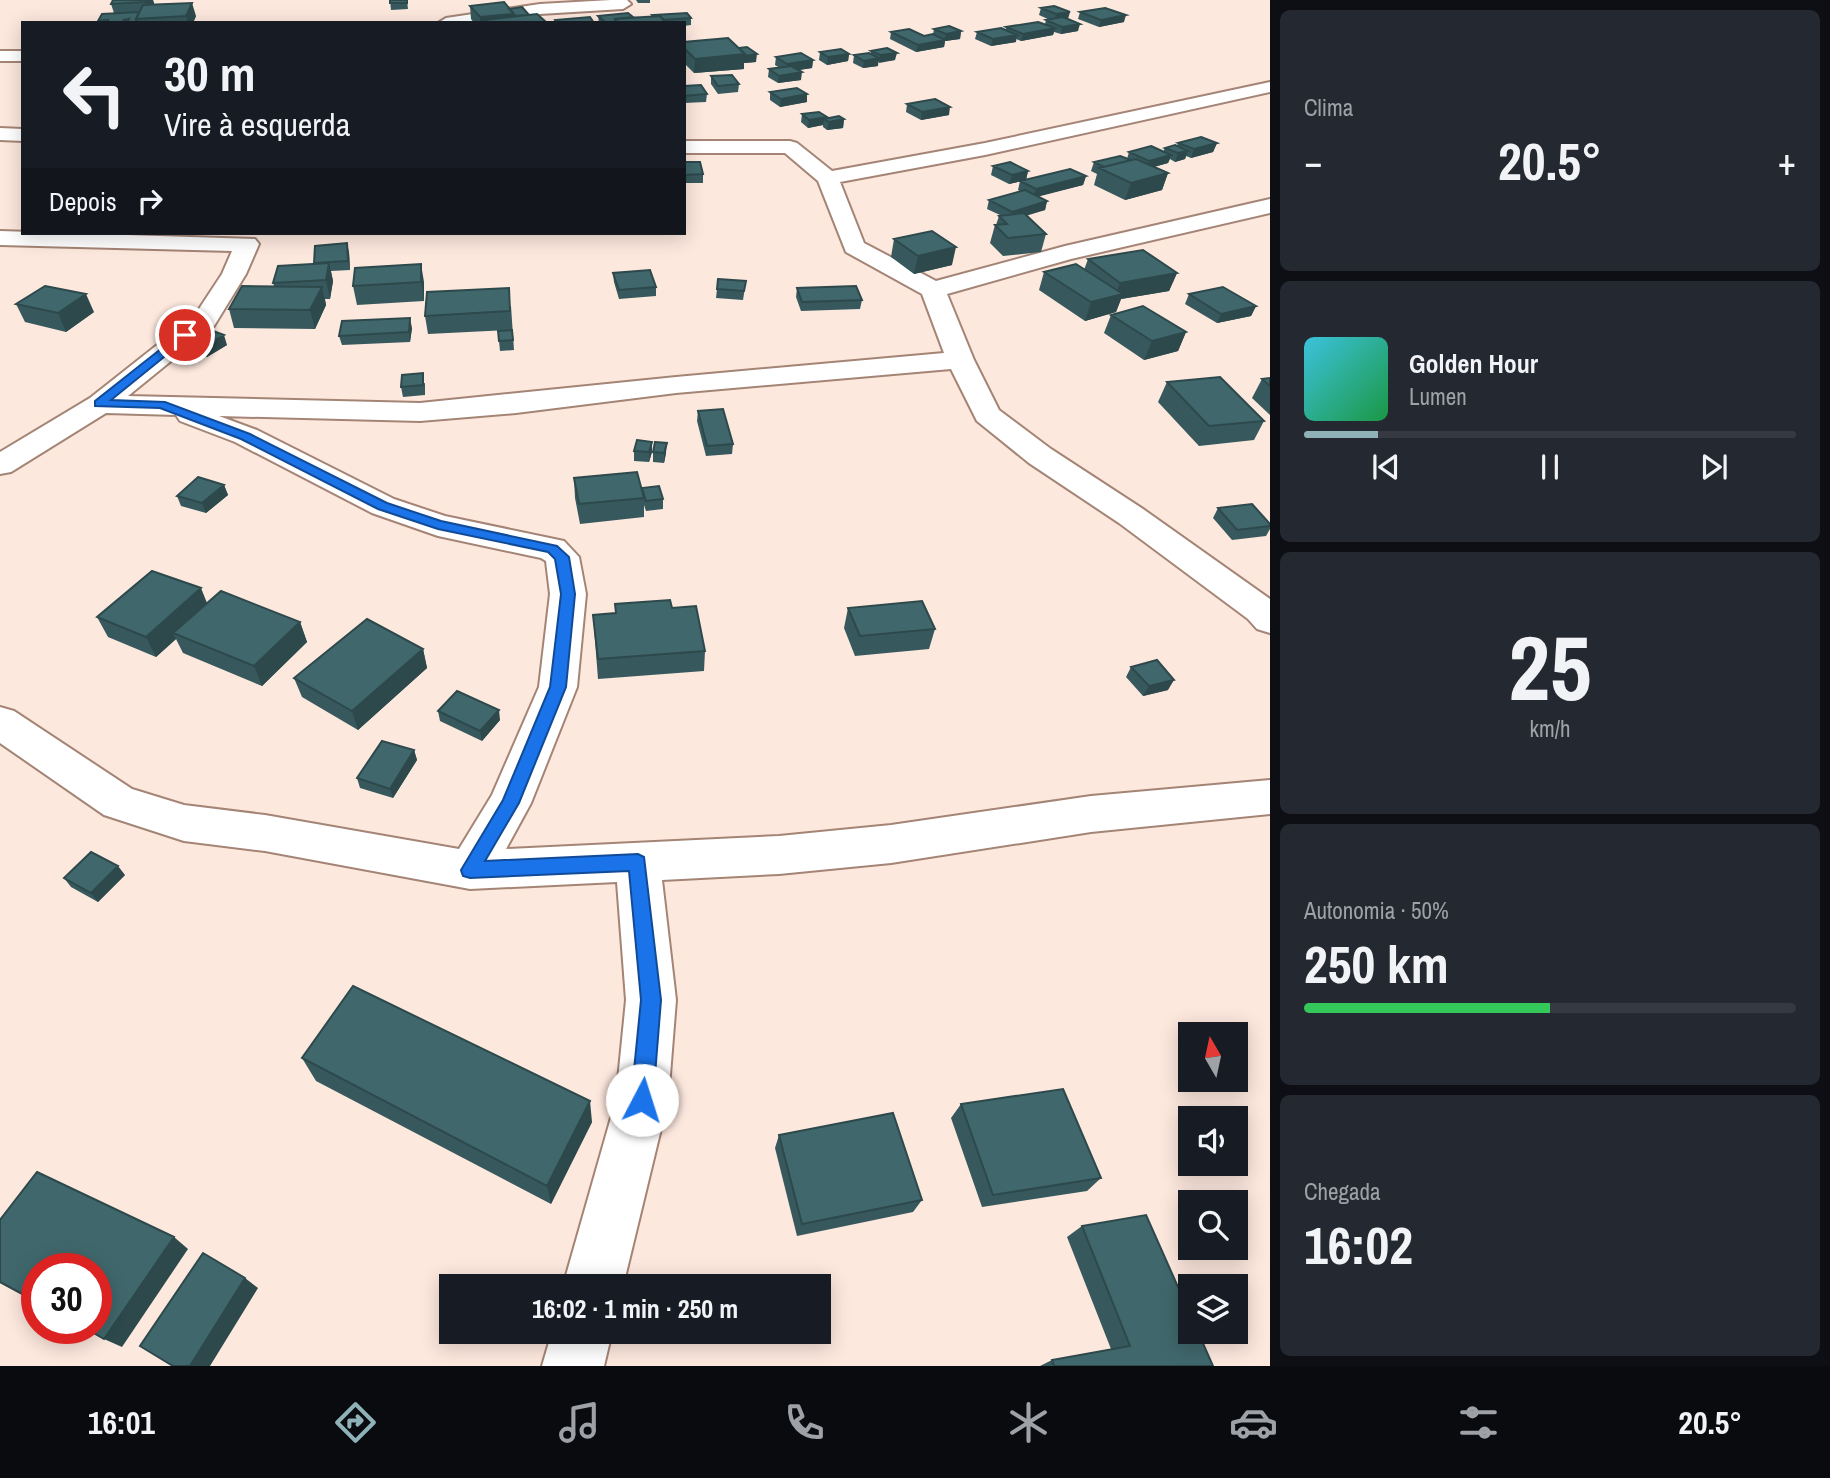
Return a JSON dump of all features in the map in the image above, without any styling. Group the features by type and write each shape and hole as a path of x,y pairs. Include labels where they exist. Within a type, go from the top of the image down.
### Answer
{"street":[{"path":"459,21 540,9 622,4 618,0"},
{"path":"0,56 21,56"},
{"path":"828,178 985,149 1270,87"},
{"path":"0,134 21,135"},
{"path":"686,147 790,147 828,178 854,247 933,290 960,360 987,415 1040,456 1131,516 1267,613"},
{"path":"933,290 1065,253 1270,206"},
{"path":"0,238 247,244 234,274 205,320 100,404 0,466"},
{"path":"100,404 420,412 516,404 676,385 960,360"},
{"path":"161,404 246,436 383,506 438,525 552,549 562,557 568,594 558,687 510,803 470,870"},
{"path":"0,722 119,803 184,823 265,833 470,870 779,855 891,844 1091,814 1270,797"},
{"path":"596,1274 642,1100 651,1000 638,862"},
{"path":"573,1366 579,1344"}],"building":[{"path":"113,0 146,0 111,4"},
{"path":"390,0 407,0 407,3 390,3"},
{"path":"504,2 514,14 480,17 470,6"},
{"path":"192,3 186,16 136,19 143,5"},
{"path":"1054,6 1070,12 1056,14 1041,8"},
{"path":"522,7 529,15 514,16 509,9"},
{"path":"1105,8 1126,15 1101,20 1080,12"},
{"path":"139,12 136,21 98,21 102,14"},
{"path":"628,13 633,17 604,21 598,16"},
{"path":"687,13 691,18 664,20 660,16 652,15"},
{"path":"537,14 545,21 486,21"},
{"path":"660,16 664,21 616,21 615,19"},
{"path":"590,17 593,21 556,21"},
{"path":"1063,17 1080,24 1062,27 1046,20"},
{"path":"1038,22 1055,28 1023,34 1006,27"},
{"path":"949,26 961,31 946,34 934,29"},
{"path":"1001,28 1017,35 993,39 977,32"},
{"path":"909,29 924,36 933,34 945,40 918,45 891,32"},
{"path":"728,38 745,54 695,59 686,50 686,42"},
{"path":"747,47 757,54 745,56 739,48"},
{"path":"887,48 897,53 880,55 871,51"},
{"path":"841,49 849,54 828,57 820,52"},
{"path":"801,53 813,60 787,64 776,57"},
{"path":"869,53 879,58 864,61 854,55"},
{"path":"791,66 802,72 779,76 769,69"},
{"path":"732,75 739,84 718,86 711,76"},
{"path":"701,85 707,94 686,96 686,86"},
{"path":"797,88 807,94 781,99 770,92"},
{"path":"935,99 950,107 922,112 907,104"},
{"path":"819,112 827,117 809,120 802,114"},
{"path":"839,116 844,119 829,122 824,119"},
{"path":"1201,137 1217,143 1194,149 1178,143"},
{"path":"1175,145 1188,151 1178,153 1165,148"},
{"path":"1151,146 1171,155 1149,161 1129,152"},
{"path":"1120,156 1131,160 1104,167 1094,162"},
{"path":"1136,159 1168,173 1131,183 1099,168"},
{"path":"686,162 700,162 703,174 686,175"},
{"path":"1010,162 1028,171 1012,175 993,166"},
{"path":"1070,169 1086,176 1036,189 1020,181"},
{"path":"1025,190 1047,201 1012,212 989,200"},
{"path":"1024,213 1046,234 1008,238 995,225 1007,224 999,216"},
{"path":"932,231 956,247 918,256 894,239"},
{"path":"347,243 348,261 314,263 315,246"},
{"path":"1143,250 1177,273 1120,283 1088,259"},
{"path":"329,263 326,280 273,283 278,266"},
{"path":"421,264 421,282 353,286 355,268"},
{"path":"1076,264 1123,294 1091,302 1044,272"},
{"path":"650,270 656,287 619,290 613,273"},
{"path":"718,279 746,281 744,291 717,289"},
{"path":"45,286 86,294 58,313 16,304"},
{"path":"242,286 322,287 310,310 229,309"},
{"path":"856,286 862,300 802,302 797,288"},
{"path":"1223,287 1256,306 1221,314 1189,294"},
{"path":"509,288 510,311 425,316 427,292"},
{"path":"1143,306 1186,332 1152,341 1111,315"},
{"path":"410,318 409,332 339,336 342,321"},
{"path":"205,328 224,335 204,347 184,340"},
{"path":"512,330 513,340 499,341 498,331"},
{"path":"423,373 423,385 401,387 402,375"},
{"path":"1220,377 1264,421 1209,426 1167,382"},
{"path":"1270,378 1270,386 1262,379"},
{"path":"723,409 733,444 707,446 698,411"},
{"path":"637,440 652,442 649,452 634,451"},
{"path":"655,442 667,443 664,453 653,452"},
{"path":"637,472 644,498 579,504 574,478"},
{"path":"198,477 224,485 202,503 177,496"},
{"path":"659,486 663,499 646,501 642,488"},
{"path":"1252,504 1270,526 1237,530 1218,508"},
{"path":"152,571 201,588 146,637 97,617"},
{"path":"221,591 300,622 254,666 173,633"},
{"path":"670,600 672,608 696,606 705,651 598,659 593,615 616,613 615,604"},
{"path":"922,601 935,629 860,636 848,608"},
{"path":"367,619 423,649 352,711 294,678"},
{"path":"1157,660 1174,680 1149,686 1131,667"},
{"path":"457,691 499,710 480,731 438,711"},
{"path":"382,741 414,750 390,789 357,778"},
{"path":"91,852 118,866 91,893 64,878"},
{"path":"353,986 590,1101 547,1186 302,1058"},
{"path":"1063,1089 1101,1178 993,1195 961,1104"},
{"path":"893,1113 922,1200 802,1224 779,1135"},
{"path":"37,1172 174,1237 112,1327 112,1253 21,1253 21,1293 0,1282 0,1220"},
{"path":"1146,1215 1178,1287 1178,1344 1203,1344 1213,1366 1054,1366 1052,1360 1130,1346 1082,1226"},
{"path":"203,1253 245,1278 190,1366 173,1366 140,1346"}],"route":[{"path":"185,335 100,404 161,404 246,436 383,506 438,525 552,549 562,557 568,594 558,687 510,803 470,870 638,862 651,1000 642,1100"}]}
